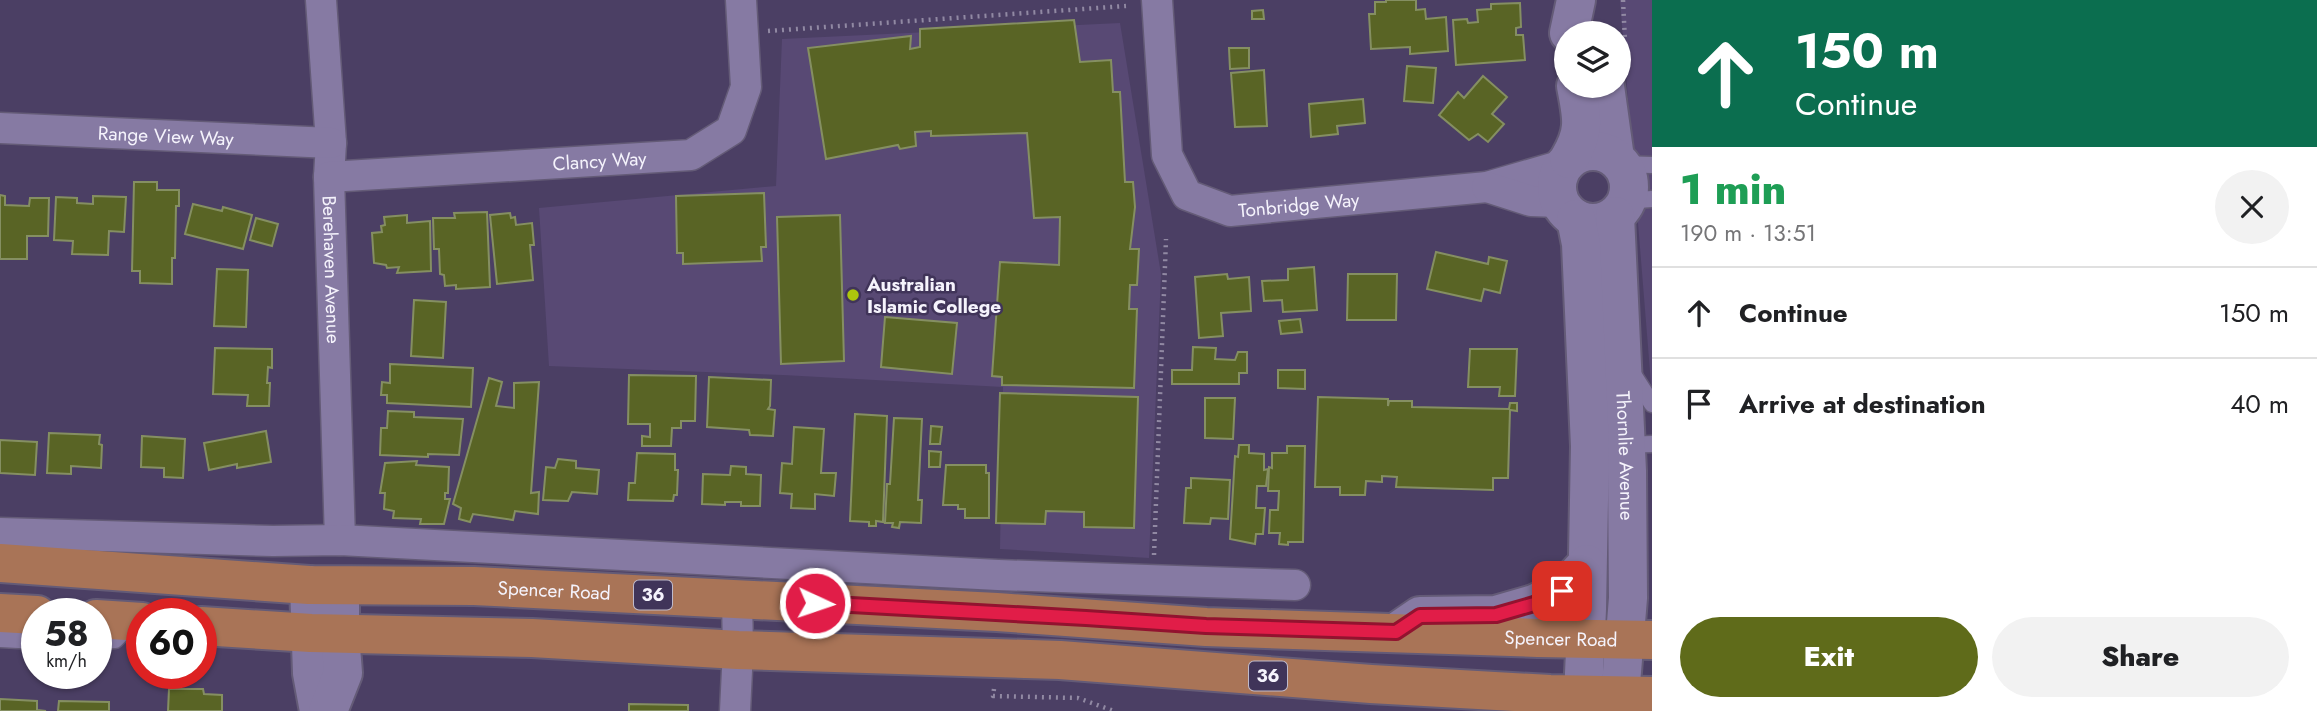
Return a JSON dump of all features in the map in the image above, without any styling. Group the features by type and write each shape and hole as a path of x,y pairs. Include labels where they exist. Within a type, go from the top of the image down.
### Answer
{"main road":[{"name":"Thornlie Avenue","path":"1578,98 1581,133 1567,186 1581,244 1585,360 1623,445 1587,564 1583,695"},
{"name":"Thornlie Avenue","path":"1619,98 1630,162 1631,205 1622,346 1623,445 1638,524 1628,598 1638,639 1636,696"},
{"path":"1630,162 1604,152 1591,150 1580,153 1567,186 1596,223 1631,205"},
{"path":"1585,360 1622,346"},
{"name":"Spencer Road","path":"0,563 324,585 474,586 1010,613 1206,626 1638,639"},
{"path":"1396,632 1420,616 1496,615 1534,604 1562,591 1587,564"},
{"path":"319,711 312,673 325,634 324,585"},
{"path":"0,613 21,614"},
{"name":"36","path":"217,627 325,634 533,638 738,650 1060,660 1371,684 1636,696"},
{"path":"325,634 343,673 328,711"}],"street":[{"name":"Berehaven Avenue","path":"321,0 331,143 329,177 340,540"},
{"name":"Clancy Way","path":"329,177 691,155 731,130 746,87 741,0"},
{"name":"Tonbridge Way","path":"1157,0 1167,155 1187,195 1230,211 1487,187 1531,201 1567,186"},
{"name":"Range View Way","path":"0,128 331,143"},
{"name":"Spencer Road","path":"0,533 273,541 340,540 998,575 1295,584"},
{"path":"735,711 737,599"}],"lane":[{"path":"1622,346 1652,404"},
{"path":"0,639 21,640"}],"path":[{"path":"1621,21 1623,0"},
{"path":"761,31 1126,6"},
{"path":"1153,580 1166,239"},
{"path":"993,696 1078,698 1114,711"}],"shaded area":[{"path":"1620,0 1652,0 1652,396 1628,98 1631,98 1631,21 1622,21"},
{"name":"Australian Islamic College","path":"1120,23 1161,274 1149,558 1000,549 1003,387 549,366 539,208 776,186 782,39"}],"building":[{"path":"1416,0 1416,10 1425,9 1426,19 1446,17 1448,51 1410,54 1410,47 1371,49 1369,14 1375,14 1375,2"},
{"path":"1520,3 1521,27 1516,28 1516,35 1523,35 1525,60 1456,65 1453,20 1467,19 1468,23 1478,22 1477,10 1491,9 1491,4"},
{"path":"1263,10 1264,19 1252,19 1252,11"},
{"path":"1074,20 1080,62 1111,60 1113,92 1120,92 1125,182 1133,182 1135,207 1130,249 1139,249 1137,285 1130,285 1129,309 1137,309 1134,388 1002,385 1002,377 992,376 1000,262 1059,265 1060,217 1034,218 1027,133 931,136 931,131 915,132 916,146 900,149 898,145 826,159 808,48 911,36 910,49 920,47 920,29"},
{"path":"1229,48 1249,48 1249,68 1230,69"},
{"path":"1407,66 1436,68 1433,103 1404,101"},
{"path":"1264,70 1267,126 1235,127 1231,73"},
{"path":"1483,76 1507,97 1492,114 1504,124 1488,142 1478,134 1469,140 1439,115 1458,92 1464,98"},
{"path":"1363,99 1365,123 1337,126 1338,134 1311,137 1309,104"},
{"path":"134,182 157,182 157,190 179,190 172,284 140,283 140,271 132,271"},
{"path":"764,193 766,247 761,247 762,261 683,264 683,253 677,253 676,196"},
{"path":"0,195 5,196 5,205 29,206 30,198 49,198 48,236 27,236 27,259 0,259"},
{"path":"93,196 126,197 124,232 109,231 108,255 72,254 73,241 54,240 56,197 77,198 77,203 93,204"},
{"path":"193,204 222,211 223,207 252,215 243,249 185,234"},
{"path":"487,212 490,287 456,289 456,285 445,286 444,275 440,274 439,249 434,249 433,218 455,218 454,213"},
{"path":"510,213 511,218 515,217 516,225 532,223 534,245 530,245 533,280 497,284 490,215"},
{"path":"407,215 407,223 430,221 431,271 397,273 399,267 387,268 386,265 374,263 372,233 382,232 384,217"},
{"path":"840,215 844,361 781,364 777,217"},
{"path":"256,218 278,224 272,246 250,240"},
{"path":"1436,252 1488,264 1489,257 1507,261 1500,293 1484,289 1481,301 1427,289"},
{"path":"1314,267 1317,310 1283,312 1282,300 1264,301 1262,281 1288,280 1288,269"},
{"path":"217,269 248,270 246,327 214,326"},
{"path":"1227,274 1228,279 1249,277 1251,311 1221,313 1223,336 1199,338 1195,277"},
{"path":"1348,274 1397,274 1396,320 1347,320"},
{"path":"414,300 446,302 443,358 411,356"},
{"path":"885,317 957,323 952,374 881,367"},
{"path":"1300,319 1302,332 1281,334 1279,321"},
{"path":"1193,347 1216,348 1215,359 1235,360 1238,352 1247,352 1247,373 1239,373 1239,384 1172,384 1172,370 1192,370"},
{"path":"215,348 272,349 272,368 268,367 267,383 270,383 269,406 247,406 248,395 213,394"},
{"path":"1470,349 1517,349 1515,396 1499,396 1500,387 1468,387"},
{"path":"390,364 473,368 471,407 387,403 387,395 381,395 382,382 390,383"},
{"path":"1278,370 1305,370 1305,389 1278,388"},
{"path":"629,375 696,376 695,421 681,421 681,428 672,428 671,446 642,446 642,436 650,437 650,424 628,424"},
{"path":"709,377 771,380 768,409 775,410 773,436 750,435 749,430 707,427"},
{"path":"489,378 502,382 496,406 514,408 514,383 539,382 531,493 539,492 538,514 515,511 513,520 473,514 470,522 459,519 461,508 453,504"},
{"path":"1000,393 1138,397 1134,528 1084,527 1084,512 1046,511 1045,524 996,523"},
{"path":"1318,397 1388,399 1388,406 1389,401 1412,401 1412,407 1509,409 1510,403 1517,403 1517,411 1510,410 1508,478 1493,478 1493,490 1396,487 1397,477 1382,476 1382,482 1366,481 1365,495 1340,495 1340,487 1315,487"},
{"path":"1205,398 1235,398 1233,439 1205,438"},
{"path":"388,411 414,412 414,417 463,419 459,455 380,455 381,428 387,428"},
{"path":"855,414 887,416 883,522 876,521 876,526 869,526 869,522 850,521"},
{"path":"894,418 922,419 918,500 922,500 921,523 900,522 899,528 892,527 893,523 885,523"},
{"path":"931,426 942,427 940,444 930,444"},
{"path":"794,427 824,429 821,473 836,473 834,496 815,494 815,509 791,508 792,494 780,493 782,463 792,464"},
{"path":"266,431 271,462 237,468 237,464 209,470 204,443"},
{"path":"49,433 100,435 101,468 71,466 71,474 47,473"},
{"path":"142,436 185,439 183,478 164,477 164,468 141,467"},
{"path":"0,440 37,442 35,475 0,473"},
{"path":"1239,445 1249,445 1249,453 1264,454 1264,470 1268,469 1266,486 1257,486 1256,508 1265,508 1263,534 1256,534 1255,544 1230,539 1235,456 1238,457"},
{"path":"1287,446 1305,446 1303,542 1288,542 1288,545 1279,544 1280,533 1269,533 1270,510 1278,510 1279,491 1268,491 1272,453 1287,453"},
{"path":"929,451 941,452 940,467 929,467"},
{"path":"637,453 675,454 675,470 678,470 677,495 674,495 673,501 628,500 629,483 635,483"},
{"path":"558,459 576,461 576,468 599,470 597,494 572,492 568,501 543,500 546,467 555,468"},
{"path":"417,461 416,465 449,467 448,493 445,493 445,499 450,499 444,524 420,524 421,519 393,518 394,511 384,509 385,493 380,493 385,463"},
{"path":"946,465 986,465 986,473 989,473 989,518 965,518 965,509 958,509 958,505 943,505"},
{"path":"731,466 746,467 746,474 761,475 760,506 741,506 741,502 725,502 725,505 702,504 703,474 730,475"},
{"path":"1191,478 1230,480 1228,519 1211,518 1210,524 1184,523 1186,488 1191,488"},
{"path":"169,689 203,689 204,694 222,695 222,711 168,711"},
{"path":"0,699 37,701 37,710 46,711 0,711"},
{"path":"59,701 109,702 109,711 58,711"},
{"path":"629,704 688,705 688,711 629,711"}],"place":[{"name":"Australian Islamic College","path":"853,295"}],"route":[{"path":"815,603 1206,626 1396,632 1420,616 1496,615 1534,604 1562,591"}]}
